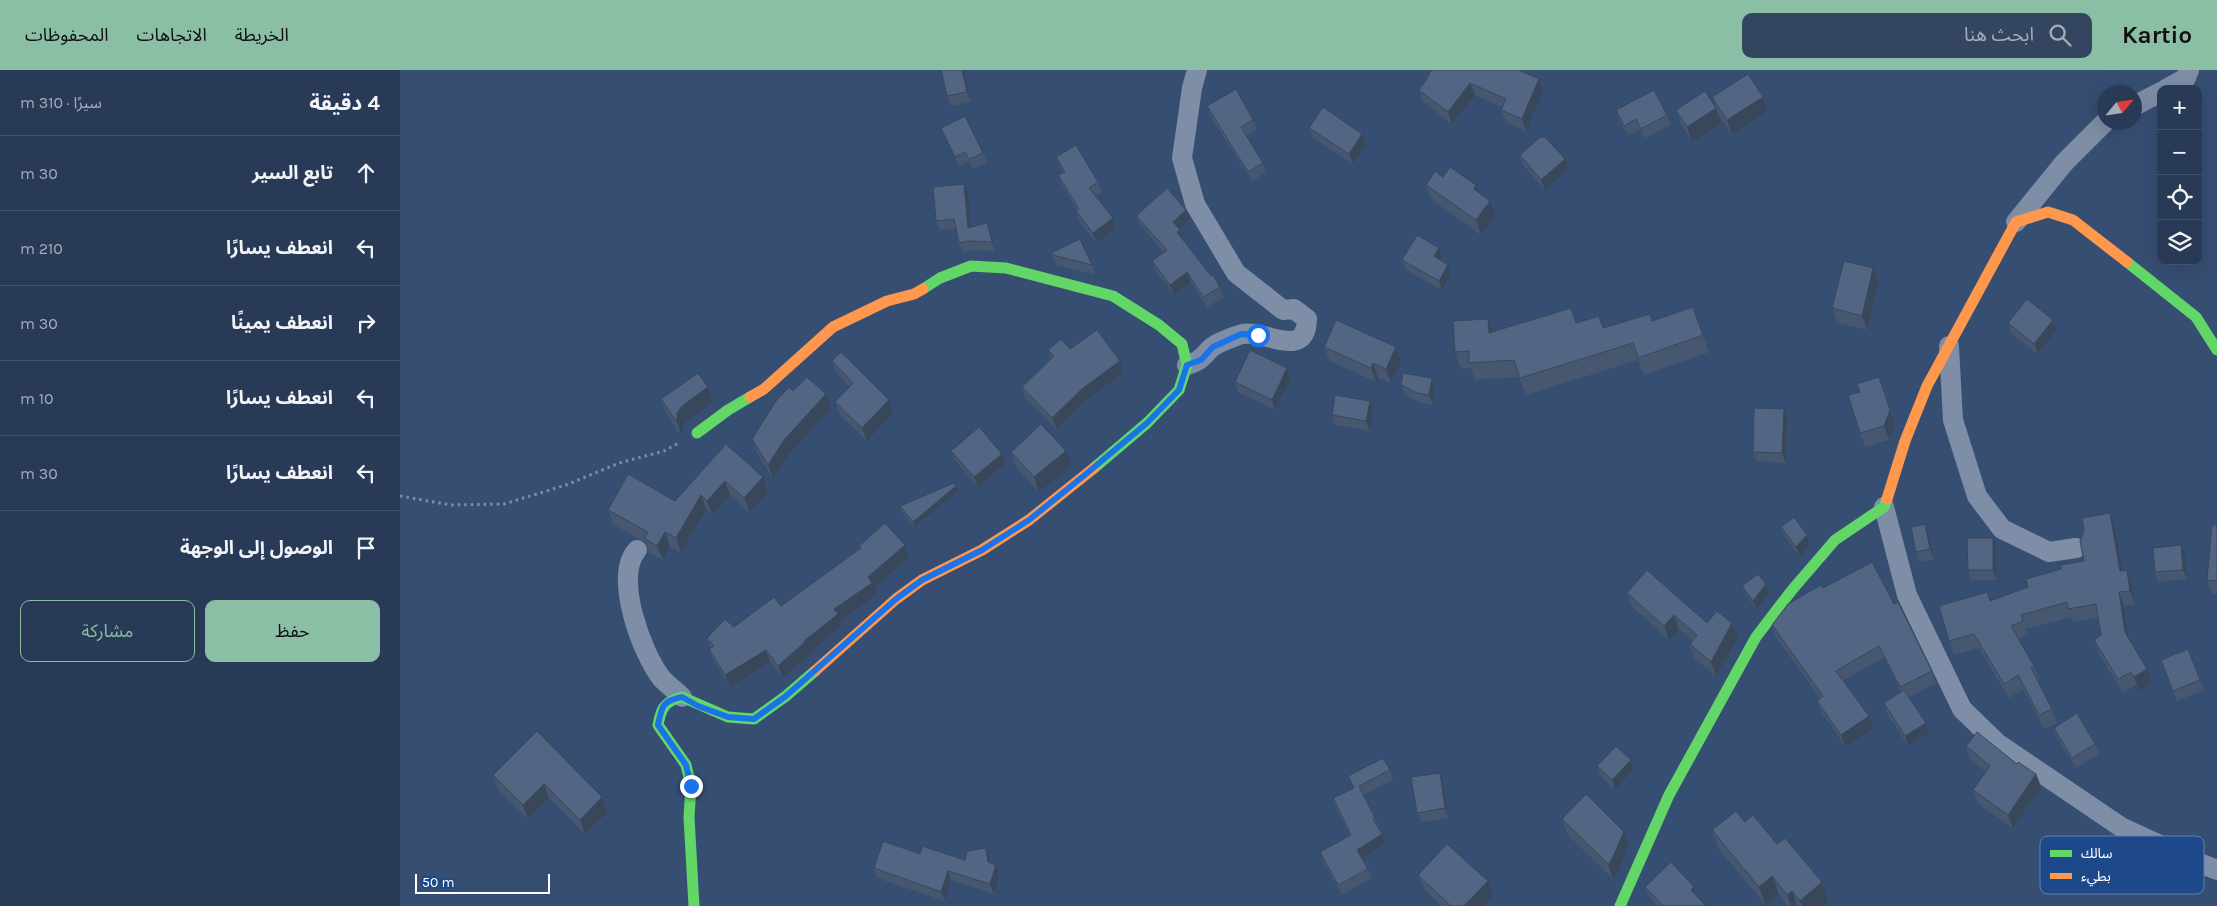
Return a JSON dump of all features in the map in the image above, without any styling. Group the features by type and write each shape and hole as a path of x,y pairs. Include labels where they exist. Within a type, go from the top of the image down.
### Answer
{"street":[{"path":"1187,365 1201,360 1213,347 1241,334 1293,341 1303,337 1307,329 1307,319 1294,309 1283,310 1236,273 1195,204 1182,158 1192,88 1197,70"},
{"path":"2173,85 2186,78 2189,70"},
{"path":"2142,102 2157,94"},
{"path":"2097,130 2064,163 2016,222 1927,386 1905,441 1884,506 1907,595 1962,709 1997,743 2122,827 2141,836"},
{"path":"2016,222 2048,212 2072,220 2196,317 2217,350"},
{"path":"637,550 631,557 627,592 644,647 662,678 682,697 698,706 728,717 754,719 786,696 896,599 922,580 982,550 1029,520 1086,474 1147,423 1179,390 1187,365 1182,344 1160,325 1113,296 1006,268 971,266 940,278 914,294 887,301 833,326 764,389 728,410 698,433"},
{"path":"1949,346 1953,420 1977,496 2002,529 2049,552 2076,548"},
{"path":"1620,906 1668,795 1756,637 1792,590 1835,540 1884,506"},
{"path":"682,697 670,700 661,707 658,725 686,765 691,786 689,817 694,906"},
{"path":"2204,865 2217,870"}],"path":[{"path":"400,496 451,505 504,504 566,485 619,463 664,451 698,433"}],"building":[{"path":"941,70 962,70 967,92 947,96"},
{"path":"1431,70 1521,70 1539,79 1522,119 1501,110 1506,99 1470,83 1448,112 1419,90"},
{"path":"1748,74 1763,97 1727,120 1712,97"},
{"path":"1236,89 1253,120 1241,127 1263,163 1248,172 1207,106"},
{"path":"1654,90 1667,115 1641,129 1636,119 1624,126 1616,110"},
{"path":"1705,91 1716,108 1687,127 1676,110"},
{"path":"1323,107 1362,134 1349,154 1309,128"},
{"path":"965,116 983,153 969,159 965,152 955,157 941,128"},
{"path":"1540,137 1545,137 1565,159 1541,180 1520,155"},
{"path":"1076,145 1098,182 1089,188 1113,218 1093,233 1076,211 1079,209 1058,175 1065,172 1056,157"},
{"path":"1450,167 1476,185 1474,189 1490,201 1476,220 1426,185 1435,171 1443,177"},
{"path":"964,184 968,228 987,223 992,242 968,241 959,243 954,219 936,221 933,187"},
{"path":"1167,188 1186,210 1173,222 1180,230 1177,232 1211,276 1213,275 1220,287 1203,297 1187,272 1170,285 1152,261 1167,250 1136,216"},
{"path":"1417,235 1439,248 1434,256 1448,265 1439,281 1402,260"},
{"path":"1080,239 1092,265 1051,253"},
{"path":"1844,261 1873,268 1862,316 1832,308"},
{"path":"2027,299 2053,320 2034,344 2008,323"},
{"path":"1693,307 1703,335 1638,358 1633,343 1520,378 1514,360 1469,363 1469,351 1455,352 1453,321 1488,319 1489,333 1571,308 1576,323 1599,316 1603,328 1650,314 1652,321"},
{"path":"1336,320 1396,347 1386,369 1373,363 1371,368 1324,347"},
{"path":"1097,330 1120,361 1083,388 1052,418 1022,387 1054,356 1048,350 1061,339 1070,349"},
{"path":"1250,350 1287,368 1272,400 1235,382"},
{"path":"841,352 889,400 862,428 835,402 853,383 832,361"},
{"path":"698,373 708,387 682,406 677,413 677,422 661,399"},
{"path":"1403,373 1432,378 1429,395 1417,393 1401,385"},
{"path":"807,377 826,394 784,440 768,465 752,439 776,401 789,387 793,391"},
{"path":"1879,377 1890,410 1884,426 1860,433 1848,395 1860,392 1857,384"},
{"path":"1335,395 1370,401 1366,421 1332,415"},
{"path":"1754,408 1784,409 1782,453 1753,452"},
{"path":"1041,424 1066,451 1034,477 1011,452"},
{"path":"979,427 1002,454 974,477 951,451"},
{"path":"726,444 763,477 744,498 725,481 707,501 701,495 676,538 665,532 657,546 644,538 648,532 608,510 628,474 675,501"},
{"path":"954,483 956,486 913,522 900,506"},
{"path":"2110,513 2120,571 2127,570 2130,591 2119,592 2125,632 2147,669 2134,677 2131,672 2118,679 2094,640 2101,635 2096,604 2068,609 2067,602 2021,615 2023,621 2011,626 2034,666 2031,668 2052,709 2039,715 2018,675 2004,684 1974,634 1949,641 1939,606 1987,592 1990,601 2028,587 2026,579 2061,569 2061,565 2084,561 2080,541 2084,531 2082,518"},
{"path":"1794,517 1807,535 1796,547 1781,527"},
{"path":"885,523 905,545 868,577 872,583 834,609 838,614 804,641 778,666 766,650 725,675 709,649 714,646 707,638 725,619 734,627 774,597 781,606 861,548 859,546"},
{"path":"1925,524 1930,549 1916,552 1911,527"},
{"path":"2212,525 2217,525 2217,581 2207,580"},
{"path":"1967,538 1993,538 1993,570 1968,570"},
{"path":"2181,545 2183,570 2155,572 2153,548"},
{"path":"1872,562 1894,604 1898,602 1932,671 1900,687 1879,646 1836,671 1869,716 1841,735 1817,701 1823,696 1772,625 1788,604 1821,585 1823,588"},
{"path":"1647,570 1707,623 1717,611 1732,623 1711,662 1690,644 1697,635 1674,615 1664,626 1627,593"},
{"path":"1758,574 1766,584 1753,601 1742,586"},
{"path":"2188,649 2200,680 2173,691 2161,660"},
{"path":"1904,690 1926,723 1905,736 1884,703"},
{"path":"2077,713 2095,744 2072,758 2054,728"},
{"path":"537,731 602,797 580,820 544,784 523,805 493,775"},
{"path":"1977,732 2017,764 2018,762 2036,774 2008,815 1973,790 1990,766 1966,746"},
{"path":"1616,746 1631,760 1612,780 1597,766"},
{"path":"1383,758 1390,770 1359,786 1375,818 1373,819 1382,834 1357,850 1368,869 1338,885 1320,852 1351,835 1333,798 1354,788 1348,776"},
{"path":"1440,773 1445,808 1417,813 1411,777"},
{"path":"1586,794 1624,832 1608,864 1562,819"},
{"path":"1736,811 1745,822 1753,815 1777,844 1785,838 1822,882 1800,901 1792,891 1787,895 1772,876 1759,887 1712,830"},
{"path":"883,841 920,854 922,846 965,860 967,851 986,848 988,862 996,865 990,884 948,871 941,892 874,868"},
{"path":"1447,844 1488,881 1464,906 1451,906 1418,875"},
{"path":"1671,862 1694,887 1691,890 1706,906 1663,906 1645,887"}],"traffic: fast":[{"path":"2127,262 2196,317 2217,350"},
{"path":"923,289 940,278 971,266 1006,268 1113,296 1159,325 1182,344 1187,365 1179,390 1147,423 1094,468"},
{"path":"697,433 728,410 750,397"},
{"path":"1620,906 1669,795 1756,637 1792,590 1835,540 1884,507 1887,499"},
{"path":"694,906 689,817 691,786 686,765 658,725 662,710 668,703 682,697 728,717 754,719 786,696 815,671"}],"traffic: slow":[{"path":"1887,499 1905,441 1927,386 2016,222 2048,212 2073,220 2127,262"},
{"path":"750,397 764,389 833,327 887,301 914,294 923,289"},
{"path":"815,671 896,599 922,580 982,550 1029,520 1094,468"}],"route":[{"path":"691,786 686,765 658,725 661,707 670,700 682,697 698,706 728,717 754,719 786,696 896,599 922,580 982,550 1029,520 1086,474 1147,423 1179,390 1187,365 1201,360 1213,347 1241,334 1258,335"}]}
